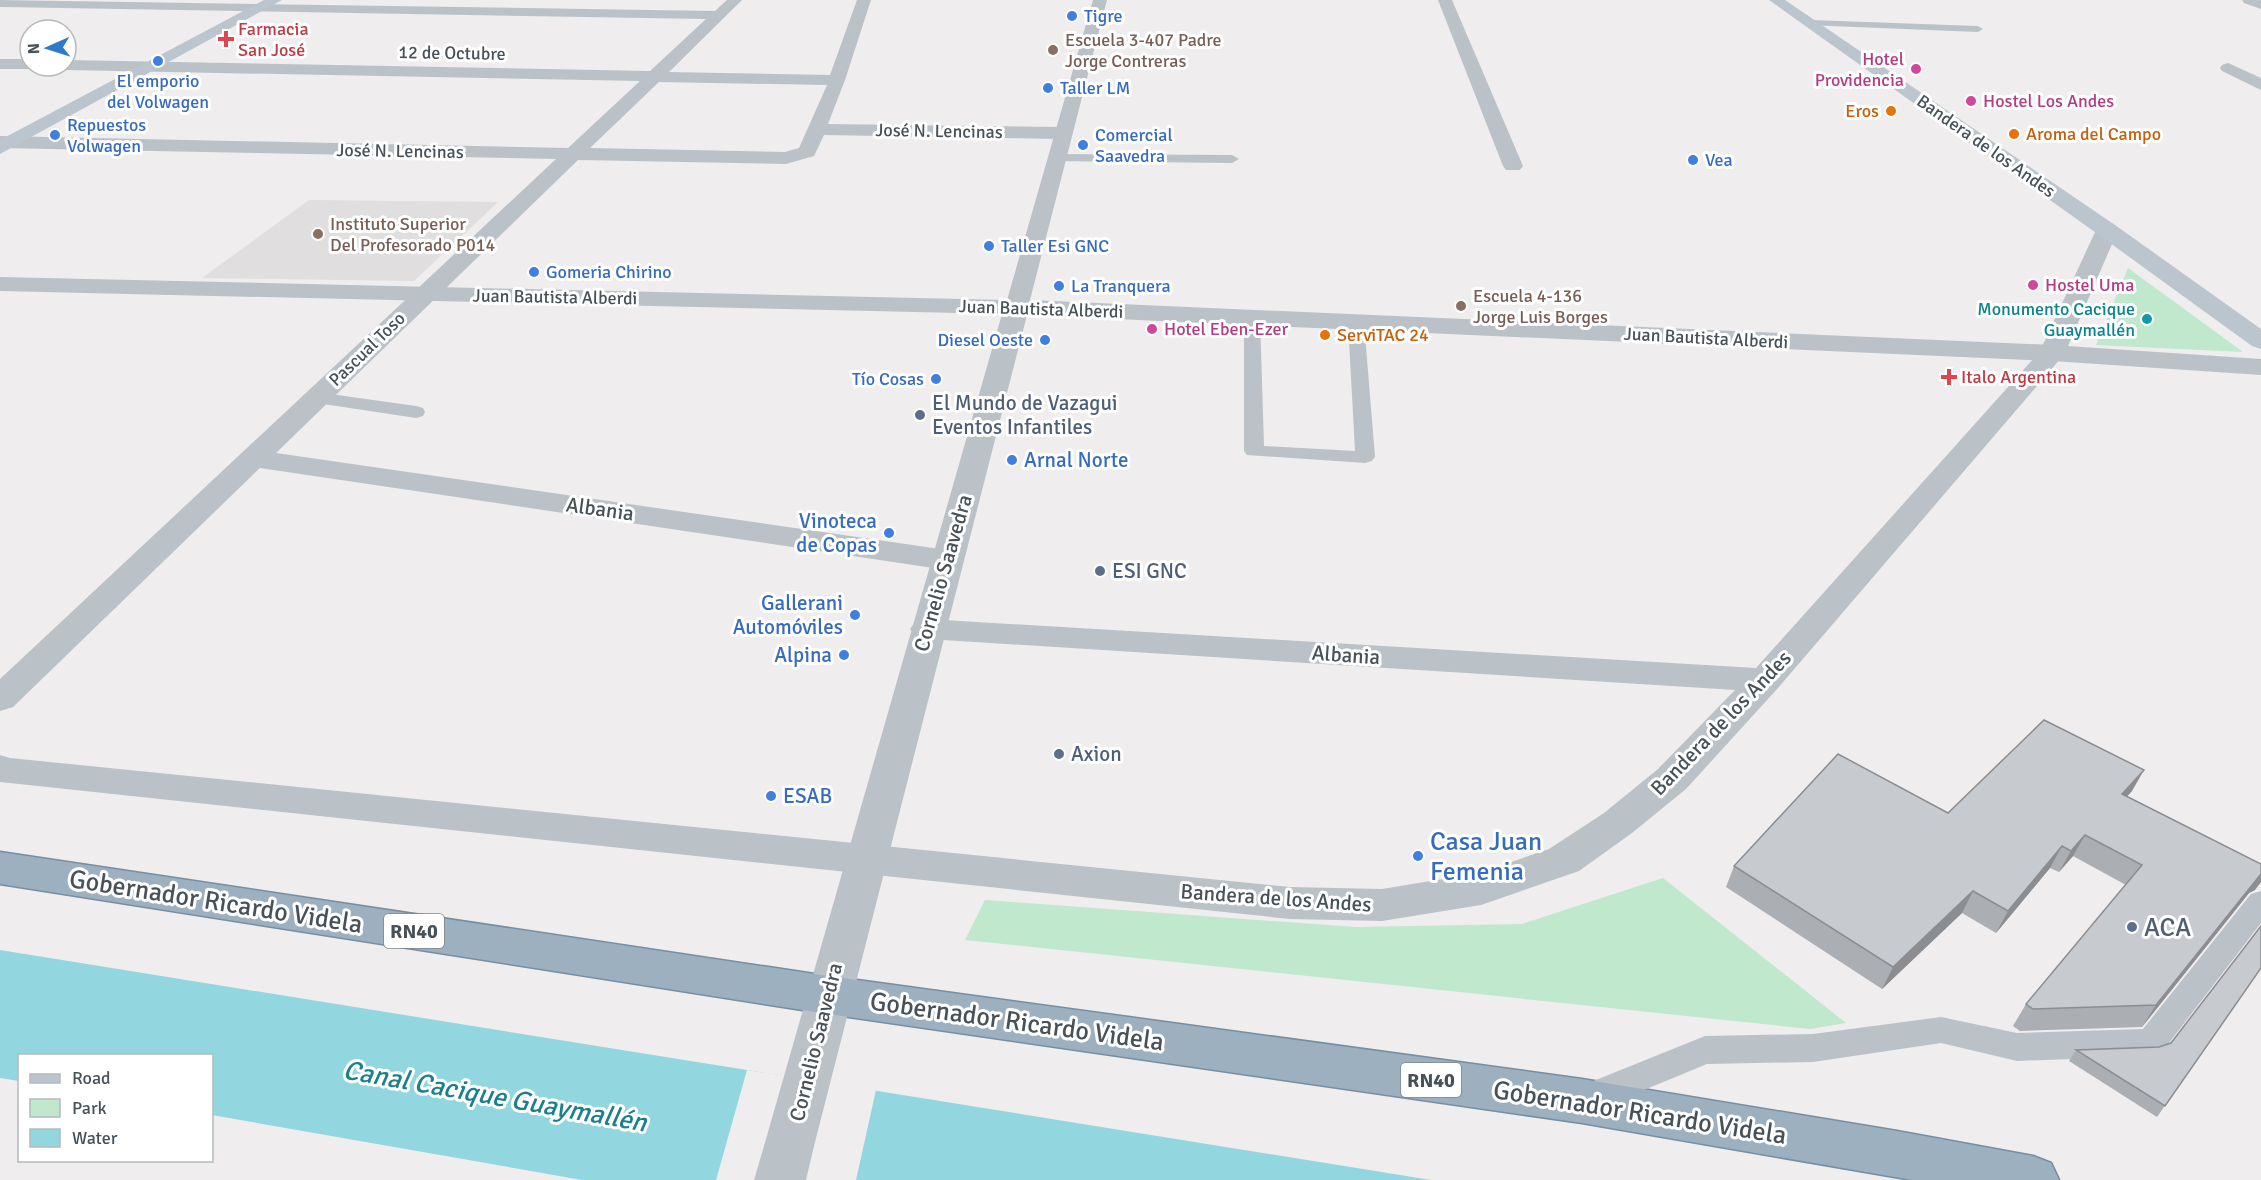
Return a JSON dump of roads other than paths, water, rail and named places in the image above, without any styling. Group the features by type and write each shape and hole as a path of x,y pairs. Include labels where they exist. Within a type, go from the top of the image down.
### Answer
{"highway":[{"name":"Gobernador Ricardo Videla","path":"0,868 828,995 1582,1101 1897,1154 2033,1180"}],"main road":[{"name":"Bandera de los Andes","path":"1776,0 2107,230 2261,341"},
{"path":"3,144 267,4"}],"street":[{"path":"817,129 837,80 864,0"},
{"name":"Cornelio Saavedra","path":"784,1163 864,860 1017,307 1058,145 1100,0"},
{"path":"1445,0 1513,166"},
{"path":"2249,0 2261,5"},
{"path":"0,3 726,8"},
{"name":"Pascual Toso","path":"0,699 726,8"},
{"path":"0,64 18,64"},
{"path":"2261,64 2228,68 2261,85"},
{"name":"12 de Octubre","path":"78,65 837,80"},
{"name":"José N. Lencinas","path":"3,144 786,158 807,152 817,129 1058,145"},
{"name":"Bandera de los Andes","path":"0,768 10,771 1290,903 1382,905 1481,889 1564,860 1618,823 1672,779 1765,680 2052,353 2107,230"},
{"name":"Juan Bautista Alberdi","path":"0,284 1017,307 2052,353 2261,367"},
{"name":"Albania","path":"253,458 947,560"},
{"name":"Albania","path":"927,629 1765,680"}],"lane":[{"path":"1810,23 1978,29"},
{"path":"1058,145 1232,159"},
{"path":"1252,317 1254,451 1365,457 1356,322"},
{"path":"316,398 416,412"},
{"path":"1582,1101 1705,1050 1813,1048 1941,1030 2017,1047 2151,1041 2261,902"}],"water":[{"name":"Canal Cacique Guaymallén","path":"0,950 1431,1180 582,1180 213,1115 213,1054 18,1054 18,1081 0,1078"}],"place":[{"name":"Tigre","path":"1072,16"},
{"name":"Farmacia San José","path":"226,39"},
{"name":"Escuela 3-407 Padre Jorge Contreras","path":"1053,50"},
{"name":"El emporio del Volwagen","path":"158,61"},
{"name":"Hotel Providencia","path":"1916,69"},
{"name":"Taller LM","path":"1048,88"},
{"name":"Hostel Los Andes","path":"1971,101"},
{"name":"Eros","path":"1891,111"},
{"name":"Aroma del Campo","path":"2014,134"},
{"name":"Repuestos Volwagen","path":"55,135"},
{"name":"Comercial Saavedra","path":"1083,145"},
{"name":"Vea","path":"1693,160"},
{"name":"Instituto Superior Del Profesorado P014","path":"318,234"},
{"name":"Taller Esi GNC","path":"989,246"},
{"name":"Gomeria Chirino","path":"534,272"},
{"name":"Hostel Uma","path":"2033,285"},
{"name":"La Tranquera","path":"1059,286"},
{"name":"Escuela 4-136 Jorge Luis Borges","path":"1461,306"},
{"name":"Monumento Cacique Guaymallén","path":"2147,319"},
{"name":"Hotel Eben-Ezer","path":"1152,329"},
{"name":"ServiTAC 24","path":"1325,335"},
{"name":"Diesel Oeste","path":"1045,340"},
{"name":"Italo Argentina","path":"1949,377"},
{"name":"Tío Cosas","path":"936,379"},
{"name":"El Mundo de Vazagui Eventos Infantiles","path":"920,415"},
{"name":"Arnal Norte","path":"1012,460"},
{"name":"Vinoteca de Copas","path":"889,533"},
{"name":"ESI GNC","path":"1100,571"},
{"name":"Gallerani Automóviles","path":"855,615"},
{"name":"Alpina","path":"844,655"},
{"name":"Axion","path":"1059,754"},
{"name":"ESAB","path":"771,796"},
{"name":"Casa Juan Femenia","path":"1418,856"},
{"name":"ACA","path":"2132,927"}]}
